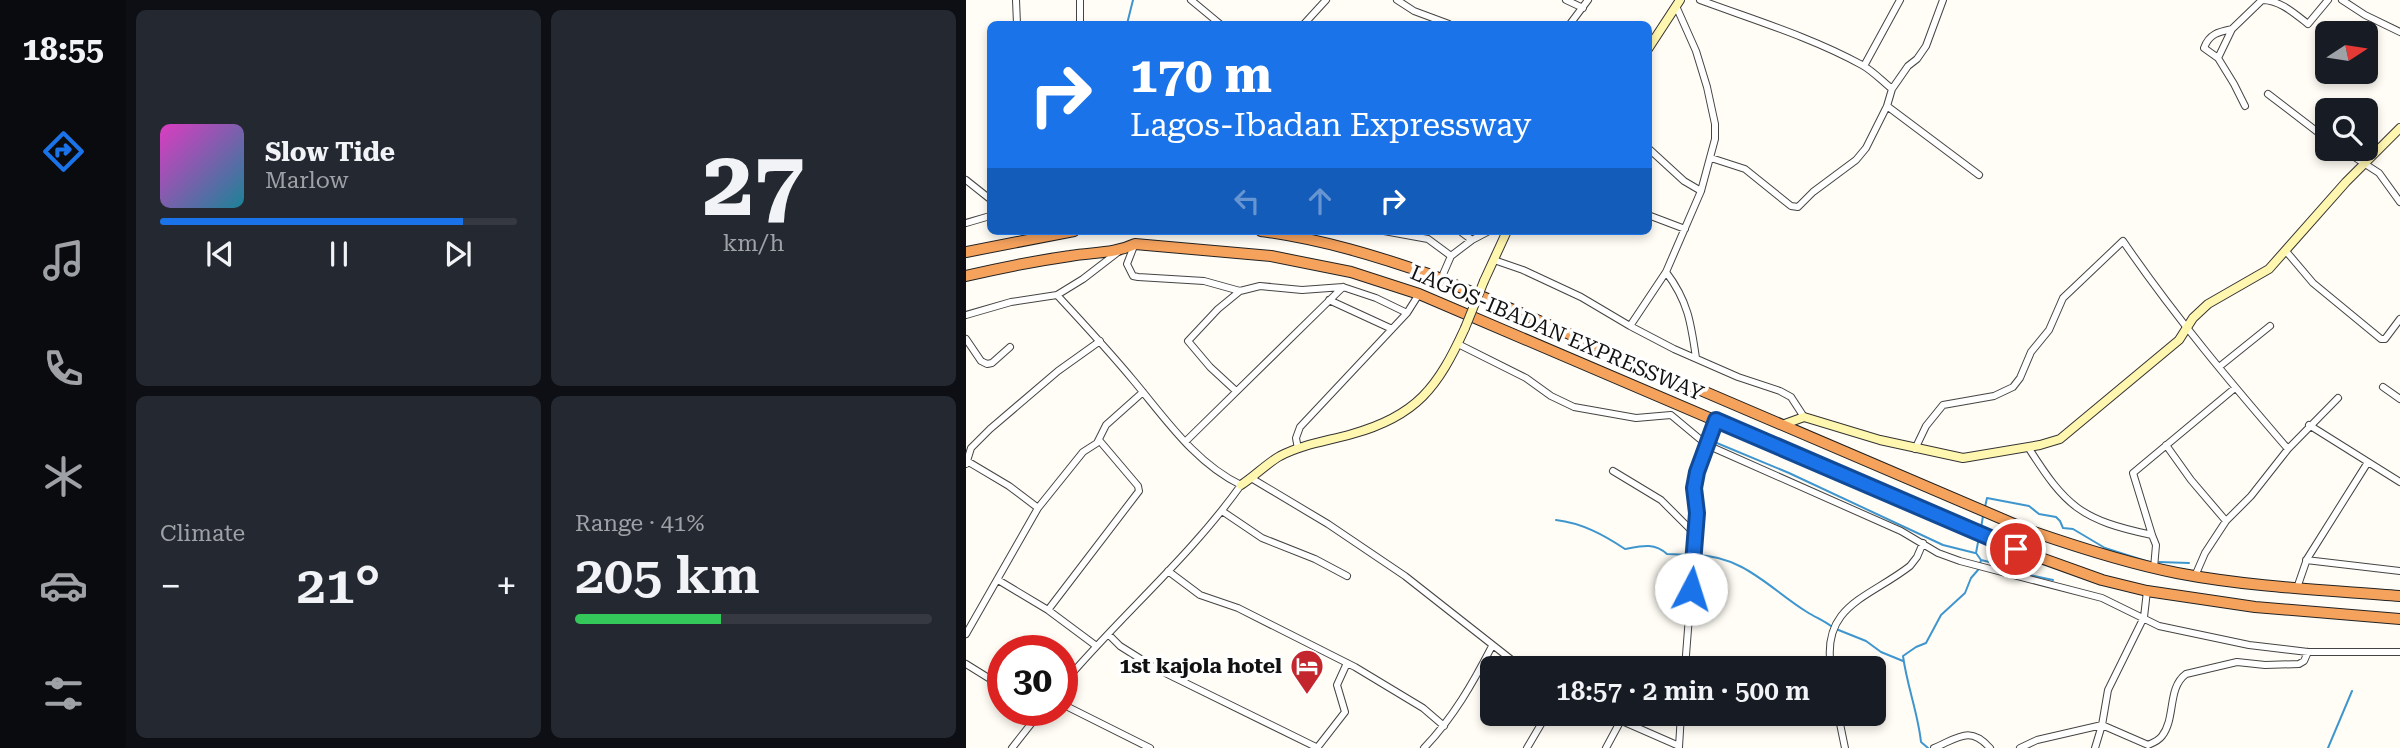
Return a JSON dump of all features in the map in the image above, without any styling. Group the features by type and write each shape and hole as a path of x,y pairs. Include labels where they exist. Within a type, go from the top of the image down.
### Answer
{"highway":[{"path":"966,252 1053,235"},
{"name":"LAGOS-IBADAN EXPRESSWAY","path":"1285,235 1368,253 1441,279 2028,530 2077,547 2195,576 2400,596"},
{"name":"LAGOS-IBADAN EXPRESSWAY","path":"966,275 1027,262 1118,251 1135,244 1271,256 1351,272 1419,294 2016,549 2102,580 2147,591 2255,607 2400,619"}],"street":[{"path":"1016,0 1017,21"},
{"path":"1080,0 1080,21"},
{"path":"1191,0 1216,21"},
{"path":"1307,21 1326,0"},
{"path":"1397,0 1414,11 1441,21"},
{"path":"1566,0 1583,8"},
{"path":"1572,21 1588,0"},
{"path":"1700,0 1759,20 1864,66 1892,89"},
{"path":"1864,66 1900,0"},
{"path":"1711,158 1745,169 1791,206 1798,207 1813,192 1856,160 1866,148 1887,106 1892,89 1908,66 1922,53 1943,0"},
{"path":"2218,58 2232,29 2262,0 2272,0 2299,15 2308,24 2328,0"},
{"path":"2342,0 2400,32"},
{"path":"1652,43 1678,3"},
{"path":"1630,326 1666,272 1701,191 1711,158 1716,124 1713,109 1678,3"},
{"path":"2232,29 2215,33 2204,48 2218,58 2245,106"},
{"path":"2268,94 2315,130"},
{"path":"1887,106 1979,175"},
{"path":"1494,260 1523,270 1581,297 1630,326 1696,358 1738,377 1780,391 1791,397 1804,417 1915,449 1963,458 2060,439 2179,340 2193,318 2208,304 2269,269 2400,128"},
{"path":"1652,152 1684,181 1701,191"},
{"path":"2362,161 2379,173 2400,202"},
{"path":"966,180 987,194"},
{"path":"966,223 987,217"},
{"path":"1652,217 1685,229"},
{"path":"1406,235 1428,239 1451,256"},
{"path":"1465,235 1472,240"},
{"path":"1441,279 1451,256 1481,235"},
{"path":"1078,666 1168,571 1222,511 1241,485 1272,461 1298,449 1388,422 1404,413 1431,389 1458,344 1505,235"},
{"path":"1915,449 1926,426 1943,405 1994,396 2012,387 2020,379 2031,352 2049,330 2063,298 2123,241 2162,299 2288,449"},
{"path":"1135,244 1127,264 1133,276 1157,280 1169,278 1204,281 1241,291"},
{"path":"2285,250 2313,284 2381,339 2385,339 2400,319"},
{"path":"966,315 1011,302 1057,295 1083,279 1118,251"},
{"path":"1666,272 1680,289 1686,304 1696,358"},
{"path":"1236,391 1188,341 1241,291 1260,286 1302,290 1343,287 1376,298 1407,313"},
{"path":"1185,442 1343,287"},
{"path":"1298,449 1296,438 1300,427 1407,313 1419,294"},
{"path":"1057,295 1100,341 1185,442 1220,475 1241,485"},
{"path":"1329,300 1392,329"},
{"path":"2219,367 2270,326"},
{"path":"966,339 981,361 987,364 992,363 1010,347"},
{"path":"1038,508 1009,486 966,463 971,448 1058,371 1100,341"},
{"path":"1458,344 1526,378 1551,396 1574,407 1636,418 1671,415 1707,445 1960,561 2102,598 2159,626 2249,645 2308,652 2400,652"},
{"path":"2383,387 2400,399"},
{"path":"2154,568 2156,545 2133,473 2235,388"},
{"path":"966,634 1038,508 1083,452 1099,440 1106,425 1143,392"},
{"path":"2195,576 2205,553 2226,521 2251,496 2309,425 2338,398"},
{"path":"1782,425 1804,417"},
{"path":"1686,656 1696,535 1695,480 1716,420"},
{"path":"2309,425 2400,482"},
{"path":"1048,610 1139,491 1138,486 1099,440"},
{"path":"2166,445 2226,521"},
{"path":"2028,447 2051,483 2066,500 2094,519 2121,529 2152,535"},
{"path":"2297,588 2306,560 2368,462"},
{"path":"1613,471 1661,500 1682,524 1696,535"},
{"path":"1251,478 1328,524 1405,576 1506,656"},
{"path":"1222,511 1262,538 1347,576"},
{"path":"1830,656 1831,632 1842,612 1910,566 1923,543"},
{"path":"2306,560 2400,570"},
{"path":"1168,571 1200,595 1238,608 1347,663 1423,708 1444,726"},
{"path":"998,580 1048,610 1095,645"},
{"path":"2095,748 2108,690 2144,617 2147,591"},
{"path":"1108,634 1120,646 1155,668 1255,715 1317,748 1345,712 1337,685 1347,663"},
{"path":"1429,747 1471,687 1492,646"},
{"path":"2020,748 2037,740 2102,725 2148,745 2161,738 2180,679 2186,674 2236,662 2265,666 2299,664 2304,661 2308,652"},
{"path":"966,664 987,677"},
{"path":"1078,712 1150,748"},
{"path":"1012,748 1029,726"},
{"path":"1527,748 1540,726"},
{"path":"1606,748 1618,726"},
{"path":"1629,726 1679,747 1680,726"},
{"path":"1840,726 1844,748"},
{"path":"1934,748 1969,733 1978,736 1990,748"}],"waterway":[{"path":"1128,21 1133,0"},
{"path":"1712,441 1789,473 1943,545 1975,553"},
{"path":"1985,507 1987,498 2029,506 2039,514 2056,517 2063,528 2073,529 2105,548 2149,562"},
{"path":"1981,528 1983,516"},
{"path":"1556,520 1592,530 1625,549 1647,546 1667,554 1691,555"},
{"path":"1979,537 1976,553 1981,560 1980,564"},
{"path":"1696,555 1713,557 1742,567 1831,626"},
{"path":"1981,560 2053,580"},
{"path":"2159,562 2189,563"},
{"path":"1928,748 1921,742 1903,656 1926,643 1941,615 1965,593 1971,578 1978,570"},
{"path":"1836,629 1866,641 1881,652 1903,661"},
{"path":"2328,748 2352,691"}],"place":[{"name":"1st kajola hotel","path":"1307,696"}],"route":[{"path":"1691,589 1697,513 1694,488 1716,420 2016,549"}]}
